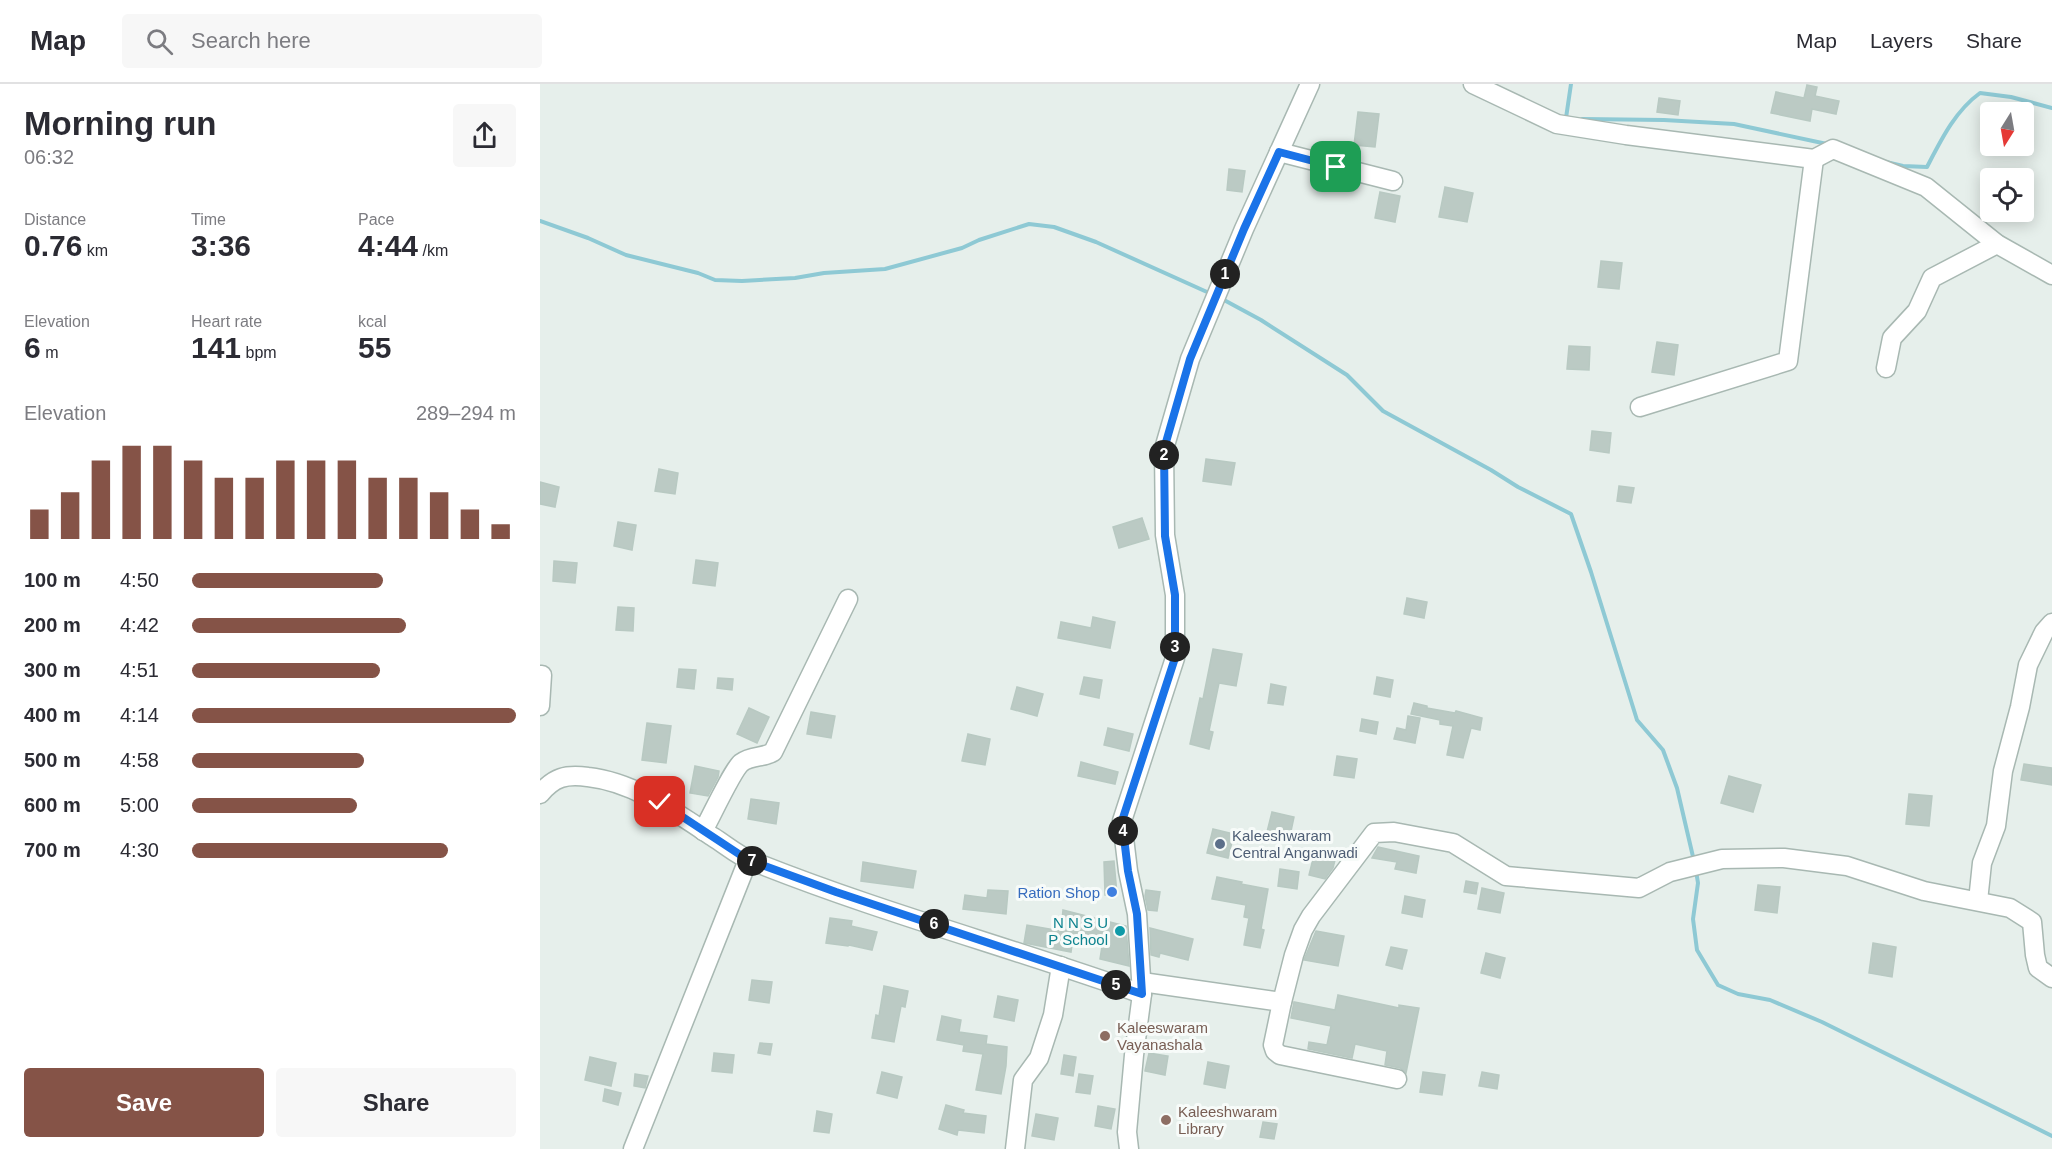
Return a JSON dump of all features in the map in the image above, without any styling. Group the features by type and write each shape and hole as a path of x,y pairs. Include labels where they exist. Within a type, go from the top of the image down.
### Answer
{"street":[{"path":"1129,1149 1127,1132 1142,988 1137,914 1128,871 1122,821 1175,658 1175,595 1165,536 1164,449 1190,359 1244,229 1310,84"},
{"path":"1473,84 1557,124 1814,159 1833,149 1926,188 1997,244 2052,275"},
{"path":"1279,152 1393,181"},
{"path":"1640,407 1788,361 1814,159"},
{"path":"1886,368 1892,338 1917,311 1932,278 1997,244"},
{"path":"704,831 740,763 755,756 768,755 773,752 848,599"},
{"path":"1978,901 1982,863 1996,826 2003,771 2020,707 2028,665 2044,633 2052,623"},
{"path":"540,675 542,675 540,706"},
{"path":"540,774 559,778"},
{"path":"540,794 549,783 559,778 573,775 591,777 619,785 660,802 748,860 836,892 1061,966 1142,988 1282,1002"},
{"path":"1397,1079 1280,1055 1275,1051 1273,1045 1294,955 1303,930 1374,832 1394,832 1453,843 1506,876 1639,888 1670,872 1722,859 1784,858 1847,866 1924,891 2010,908 2032,922 2034,955 2038,968 2052,978"},
{"path":"633,1149 748,860"},
{"path":"1015,1149 1023,1080 1039,1058 1053,1016 1061,966"}],"building":[{"path":"1807,85 1817,87 1815,96 1839,101 1836,114 1812,109 1810,121 1771,113 1776,92 1804,98"},
{"path":"1659,98 1680,101 1678,115 1657,112"},
{"path":"1358,112 1379,114 1375,147 1354,145"},
{"path":"1229,169 1245,171 1242,192 1227,190"},
{"path":"1445,187 1473,193 1467,222 1439,217"},
{"path":"1380,192 1400,196 1395,222 1375,218"},
{"path":"1601,261 1622,263 1619,289 1598,287"},
{"path":"1657,342 1678,345 1674,375 1652,372"},
{"path":"1569,346 1590,347 1589,370 1567,369"},
{"path":"1592,431 1611,433 1609,453 1590,450"},
{"path":"1206,459 1235,463 1231,485 1203,481"},
{"path":"659,469 678,473 675,494 655,491"},
{"path":"540,482 559,487 555,507 540,504"},
{"path":"1619,486 1634,488 1631,503 1617,501"},
{"path":"1142,518 1149,539 1119,548 1113,527"},
{"path":"618,522 636,525 632,550 614,546"},
{"path":"696,560 718,563 715,586 693,583"},
{"path":"554,561 577,563 575,583 553,581"},
{"path":"1407,598 1427,602 1424,618 1404,614"},
{"path":"618,607 634,608 633,631 616,630"},
{"path":"1093,617 1115,622 1110,648 1058,638 1061,622 1091,628"},
{"path":"1213,649 1242,654 1236,686 1219,683 1209,731 1213,732 1209,749 1190,744 1200,698 1203,699"},
{"path":"679,669 696,670 694,689 677,687"},
{"path":"1084,677 1102,680 1099,698 1080,694"},
{"path":"1377,677 1393,680 1390,697 1374,694"},
{"path":"718,678 733,679 732,690 717,688"},
{"path":"1271,684 1286,687 1283,705 1268,703"},
{"path":"1017,687 1043,694 1037,716 1011,709"},
{"path":"1414,703 1427,706 1427,708 1455,713 1456,711 1482,718 1480,730 1471,728 1463,758 1447,755 1453,726 1440,724 1440,720 1411,714"},
{"path":"749,708 769,717 757,743 737,734"},
{"path":"811,712 835,716 831,738 807,734"},
{"path":"1408,716 1420,718 1415,743 1394,739 1397,728 1406,730"},
{"path":"1362,719 1378,722 1376,734 1360,731"},
{"path":"647,723 671,726 666,763 642,760"},
{"path":"1108,728 1133,734 1129,751 1104,745"},
{"path":"968,734 990,739 985,765 962,761"},
{"path":"1337,756 1357,759 1354,778 1334,775"},
{"path":"1081,762 1118,772 1115,784 1078,776"},
{"path":"2024,764 2052,768 2052,785 2021,780"},
{"path":"695,766 719,771 708,796 690,793"},
{"path":"1729,776 1761,785 1753,812 1721,803"},
{"path":"1909,794 1932,796 1929,826 1906,824"},
{"path":"751,799 779,803 776,824 748,819"},
{"path":"1272,812 1294,817 1290,836 1267,832"},
{"path":"1213,829 1234,834 1228,858 1207,853"},
{"path":"1378,847 1419,856 1416,873 1395,869 1397,862 1372,858"},
{"path":"1314,855 1335,860 1333,868 1325,879 1309,875"},
{"path":"1114,861 1117,894 1105,895 1104,862"},
{"path":"863,862 916,871 913,888 861,881"},
{"path":"1280,869 1299,872 1297,889 1278,886"},
{"path":"1217,877 1268,889 1260,948 1244,945 1249,918 1244,917 1246,905 1212,899"},
{"path":"1466,881 1478,883 1476,894 1464,892"},
{"path":"1758,885 1780,887 1777,913 1755,910"},
{"path":"1482,888 1504,893 1500,913 1478,909"},
{"path":"988,890 1008,891 1006,914 963,909 965,895 987,898"},
{"path":"1146,890 1160,892 1157,911 1148,910"},
{"path":"1405,896 1425,900 1422,917 1402,913"},
{"path":"1063,910 1126,926 1129,966 1100,959 1103,940 1073,938 1071,952 1024,943 1027,925 1061,931"},
{"path":"830,918 852,921 851,926 877,932 872,950 826,943"},
{"path":"1150,928 1193,939 1188,960 1160,953 1159,957 1151,955"},
{"path":"1316,931 1344,936 1338,966 1304,960"},
{"path":"1873,943 1896,947 1892,977 1869,973"},
{"path":"1391,947 1407,950 1402,969 1386,965"},
{"path":"1486,953 1505,958 1500,978 1481,973"},
{"path":"752,980 772,982 769,1003 749,1000"},
{"path":"884,986 908,991 905,1007 901,1006 894,1042 872,1038 876,1015 879,1016"},
{"path":"1338,995 1399,1008 1399,1005 1419,1008 1406,1073 1400,1068 1385,1065 1387,1051 1355,1044 1352,1058 1308,1049 1309,1042 1327,1045 1331,1026 1291,1018 1294,1002 1335,1010"},
{"path":"998,996 1018,1000 1014,1021 994,1017"},
{"path":"942,1016 961,1020 959,1032 987,1036 986,1044 1007,1047 1001,1094 976,1090 983,1054 963,1051 964,1045 937,1040"},
{"path":"760,1043 772,1044 770,1055 758,1053"},
{"path":"714,1053 734,1055 732,1073 712,1071"},
{"path":"1149,1053 1168,1056 1165,1075 1145,1071"},
{"path":"1064,1055 1076,1057 1073,1076 1061,1074"},
{"path":"590,1057 616,1063 611,1086 585,1080"},
{"path":"1208,1062 1229,1066 1225,1088 1204,1084"},
{"path":"882,1072 902,1077 897,1098 877,1093"},
{"path":"1423,1072 1445,1075 1442,1095 1420,1092"},
{"path":"1482,1072 1499,1075 1497,1089 1479,1086"},
{"path":"635,1074 648,1076 645,1088 634,1086"},
{"path":"1079,1074 1093,1076 1090,1094 1076,1092"},
{"path":"605,1089 621,1093 618,1105 603,1101"},
{"path":"946,1105 964,1110 963,1113 986,1116 984,1133 958,1130 957,1135 939,1129"},
{"path":"1098,1106 1115,1109 1111,1129 1095,1126"},
{"path":"817,1111 832,1114 829,1133 814,1131"},
{"path":"1036,1114 1058,1118 1054,1140 1032,1136"},
{"path":"1263,1122 1277,1124 1274,1139 1260,1137"}],"waterway":[{"path":"1566,118 1571,84"},
{"path":"1886,162 1903,166 1927,167 1956,117 1980,93 2011,97 2052,108"},
{"path":"1582,119 1734,124 1827,144"},
{"path":"540,221 588,238 626,255 698,273 715,280 742,281 885,269 962,248 1029,224 1054,227 1096,242 1207,292"},
{"path":"1224,300 1261,320 1347,375 1383,411 1571,514 1637,720 1663,750 1677,788 1694,861"},
{"path":"1696,871 1698,883 1693,919 1697,950 1718,985 1738,994 1770,1000 1822,1022 2052,1136"}],"place":[{"name":"Kaleeshwaram Central Anganwadi","path":"1220,844"},
{"name":"Ration Shop","path":"1112,892"},
{"name":"N N S U P School","path":"1120,931"},
{"name":"Kaleeswaram Vayanashala","path":"1105,1036"},
{"name":"Kaleeshwaram Library","path":"1166,1120"}],"route":[{"path":"660,802 748,860 836,892 1142,994 1137,914 1128,871 1122,821 1175,658 1175,595 1165,536 1164,449 1190,359 1279,152 1336,167"}]}
